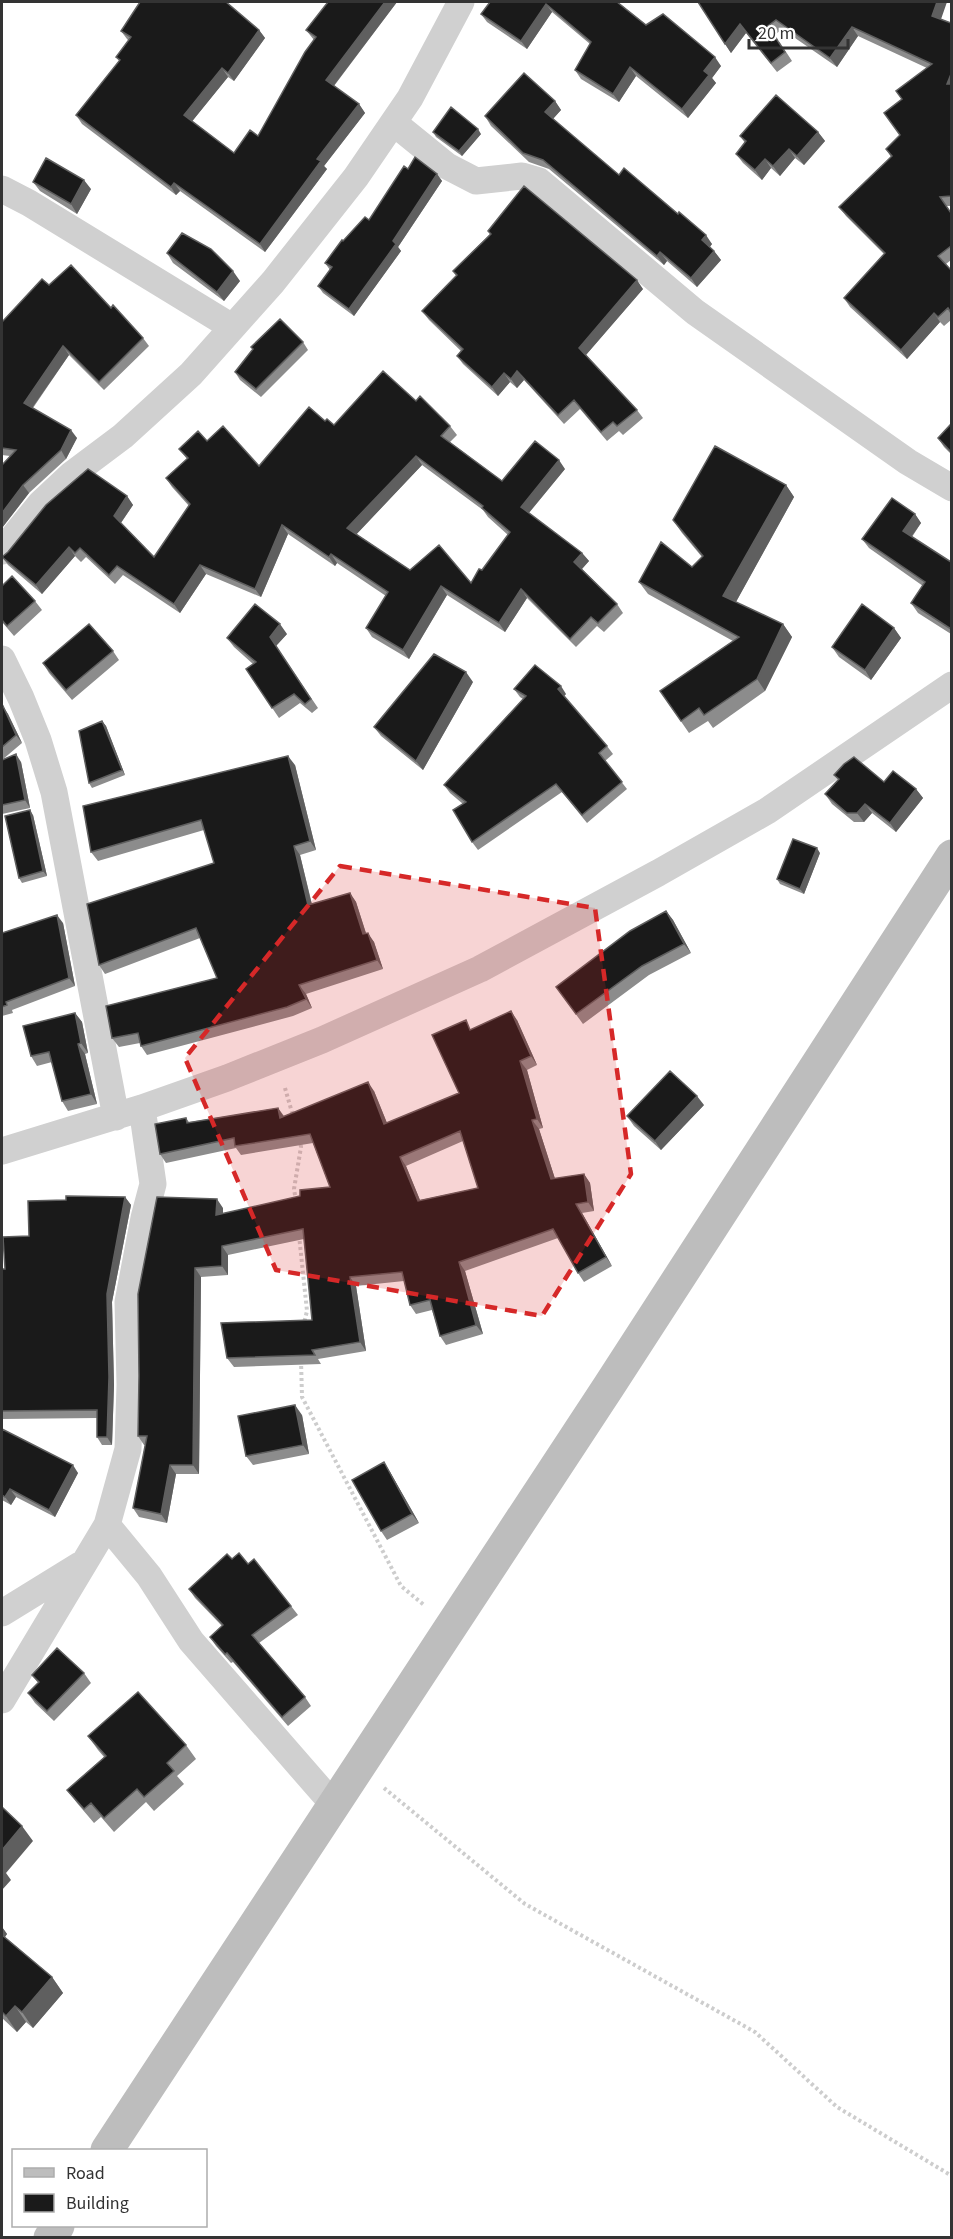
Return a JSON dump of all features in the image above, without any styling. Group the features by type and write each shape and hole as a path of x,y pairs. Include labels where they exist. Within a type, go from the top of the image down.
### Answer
{"main road":[{"path":"108,2149 680,1276 951,856"}],"street":[{"path":"2,551 41,503 71,475 123,436 191,374 273,282 357,177 394,123 410,98 461,2"},
{"path":"394,123 447,166 476,181 522,176 539,181 695,312 908,462 951,488"},
{"path":"2,189 29,203 232,327"},
{"path":"2,659 38,740 54,792 116,1117"},
{"path":"2,1151 116,1117 277,1058 480,969 668,868 767,811 951,685"},
{"path":"2,1700 107,1525 128,1449 130,1385 128,1302 153,1184 142,1108"},
{"path":"107,1525 149,1576 191,1641 333,1804"},
{"path":"2,1613 84,1563"}],"path":[{"path":"277,1058 295,1125"},
{"path":"297,1211 294,1188 302,1147 298,1136"},
{"path":"299,1233 307,1311 302,1334"},
{"path":"300,1355 302,1397 401,1586 450,1626"},
{"path":"358,1767 525,1904 755,2032 837,2107 951,2176"}],"highlighted area":[{"path":"340,866 595,908 631,1174 542,1316 276,1270 185,1058"}],"building":[{"path":"140,2 226,2 259,30 228,73 222,68 184,115 234,153 250,130 258,136 305,52 316,37 306,30 328,2 385,2 326,80 359,104 317,159 321,161 260,244 174,183 171,187 76,115 120,60 116,57 131,37 121,31"},
{"path":"490,2 617,2 646,25 663,14 715,57 704,71 709,75 682,109 630,67 613,94 575,70 591,42 546,4 521,41 481,14"},
{"path":"698,2 937,2 932,16 951,23 951,74 947,84 951,84 951,196 940,197 951,213 951,246 938,256 951,270 951,313 948,308 938,317 934,313 901,350 844,298 885,253 839,207 892,156 886,149 900,135 884,113 902,99 896,91 932,64 852,27 830,58 776,20 768,26 785,52 771,63 740,24 725,44"},
{"path":"524,73 555,101 545,112 619,175 624,168 706,235 702,240 714,251 691,278 660,252 657,256 543,160 523,153 485,116"},
{"path":"776,95 818,132 797,156 789,149 773,166 765,159 755,170 736,154 746,141 740,136"},
{"path":"451,107 478,129 459,151 433,132"},
{"path":"415,157 437,174 393,241 396,244 349,309 318,286 332,267 325,263 342,240 365,217 369,220 404,166 408,169"},
{"path":"46,158 84,180 71,204 33,182"},
{"path":"524,186 637,280 579,348 637,410 617,426 613,422 601,432 574,400 558,415 517,371 511,379 504,373 492,387 457,356 463,349 422,311 457,275 453,271 491,234 488,231"},
{"path":"182,233 211,249 233,271 217,292 167,253"},
{"path":"71,265 111,308 113,305 143,338 99,382 63,346 24,403 71,430 61,450 23,485 2,513 2,465 16,450 2,448 2,322 42,279 49,285"},
{"path":"280,319 303,342 256,389 235,372 253,349 251,347"},
{"path":"383,371 416,401 420,396 450,426 441,436 502,481 535,441 559,460 521,507 582,553 574,562 617,604 598,623 591,617 570,639 521,589 499,623 441,586 403,650 366,628 388,592 331,554 329,557 282,525 255,589 200,565 174,604 117,566 109,575 80,548 75,553 69,547 36,585 2,557 46,505 88,469 127,496 114,516 154,557 190,504 166,478 188,458 179,449 198,431 207,441 223,426 259,466 309,407 325,421 327,419 334,425","holes":["416,456 483,506 482,508 510,532 482,570 479,569 471,583 439,545 410,570 347,528"]},
{"path":"951,424 951,452 938,438"},
{"path":"715,446 786,485 723,596 783,624 757,679 704,715 699,708 681,721 660,691 739,637 639,582 661,542 692,567 703,556 673,520"},
{"path":"892,498 915,514 903,531 951,562 951,629 911,603 925,582 862,539"},
{"path":"12,576 35,601 7,626 2,620 2,586"},
{"path":"255,604 280,624 270,637 311,699 305,704 294,694 272,708 246,669 256,662 227,638"},
{"path":"862,604 894,628 865,670 832,647"},
{"path":"89,624 113,651 66,690 43,663"},
{"path":"434,654 466,672 416,761 374,727"},
{"path":"535,665 561,686 558,689 607,746 599,753 622,782 582,815 556,784 472,842 453,810 466,802 444,785 526,696 514,689"},
{"path":"2,707 16,735 2,747"},
{"path":"102,721 122,770 89,783 79,731"},
{"path":"16,754 25,800 2,805 2,760"},
{"path":"288,756 310,841 294,846 308,905 350,893 363,934 368,933 377,960 299,985 306,999 287,1007 141,1046 138,1033 112,1038 106,1006 217,978 196,928 99,965 87,904 214,863 201,820 91,852 83,806"},
{"path":"854,757 884,782 893,771 916,789 890,823 865,804 857,813 847,813 825,794 839,779 834,775"},
{"path":"30,810 43,871 19,878 5,816"},
{"path":"793,839 817,848 800,889 777,879"},
{"path":"666,911 684,944 642,966 576,1014 556,987 630,931"},
{"path":"57,915 69,978 6,1002 7,1005 2,1007 2,933"},
{"path":"511,1011 531,1056 520,1061 537,1119 532,1120 551,1179 584,1174 588,1202 576,1204 606,1257 578,1273 553,1229 459,1262 476,1325 440,1336 430,1300 410,1305 402,1272 350,1277 360,1342 312,1350 315,1355 227,1358 221,1323 312,1320 303,1229 222,1246 222,1266 195,1268 193,1465 170,1465 161,1514 133,1508 147,1436 138,1436 138,1294 157,1197 217,1199 216,1215 300,1196 300,1190 330,1187 310,1134 235,1146 234,1138 160,1154 155,1124 186,1118 187,1123 278,1108 280,1118 368,1082 384,1124 459,1093 432,1035 466,1020 470,1030","holes":["460,1131 478,1188 418,1201 400,1157"]},
{"path":"75,1013 81,1043 78,1044 91,1094 62,1101 49,1052 31,1056 23,1026"},
{"path":"670,1071 697,1096 655,1141 627,1116"},
{"path":"66,1196 125,1197 107,1294 109,1377 107,1437 97,1437 97,1410 2,1411 2,1269 5,1269 3,1237 29,1236 28,1201 66,1200"},
{"path":"295,1405 303,1445 246,1456 238,1416"},
{"path":"2,1429 73,1465 49,1510 10,1489 5,1497 2,1495"},
{"path":"384,1462 412,1514 381,1531 352,1480"},
{"path":"239,1553 248,1564 254,1559 291,1606 252,1635 305,1697 282,1717 227,1653 225,1654 210,1637 223,1625 189,1589 227,1554 232,1559"},
{"path":"57,1648 84,1673 47,1711 28,1693 39,1682 32,1675"},
{"path":"138,1692 186,1745 167,1763 174,1771 144,1797 137,1789 104,1818 91,1803 84,1809 67,1790 106,1756 88,1736"},
{"path":"2,1807 22,1826 2,1850"},
{"path":"2,1935 52,1977 22,2012 15,2006 6,2016 2,2012"}]}
